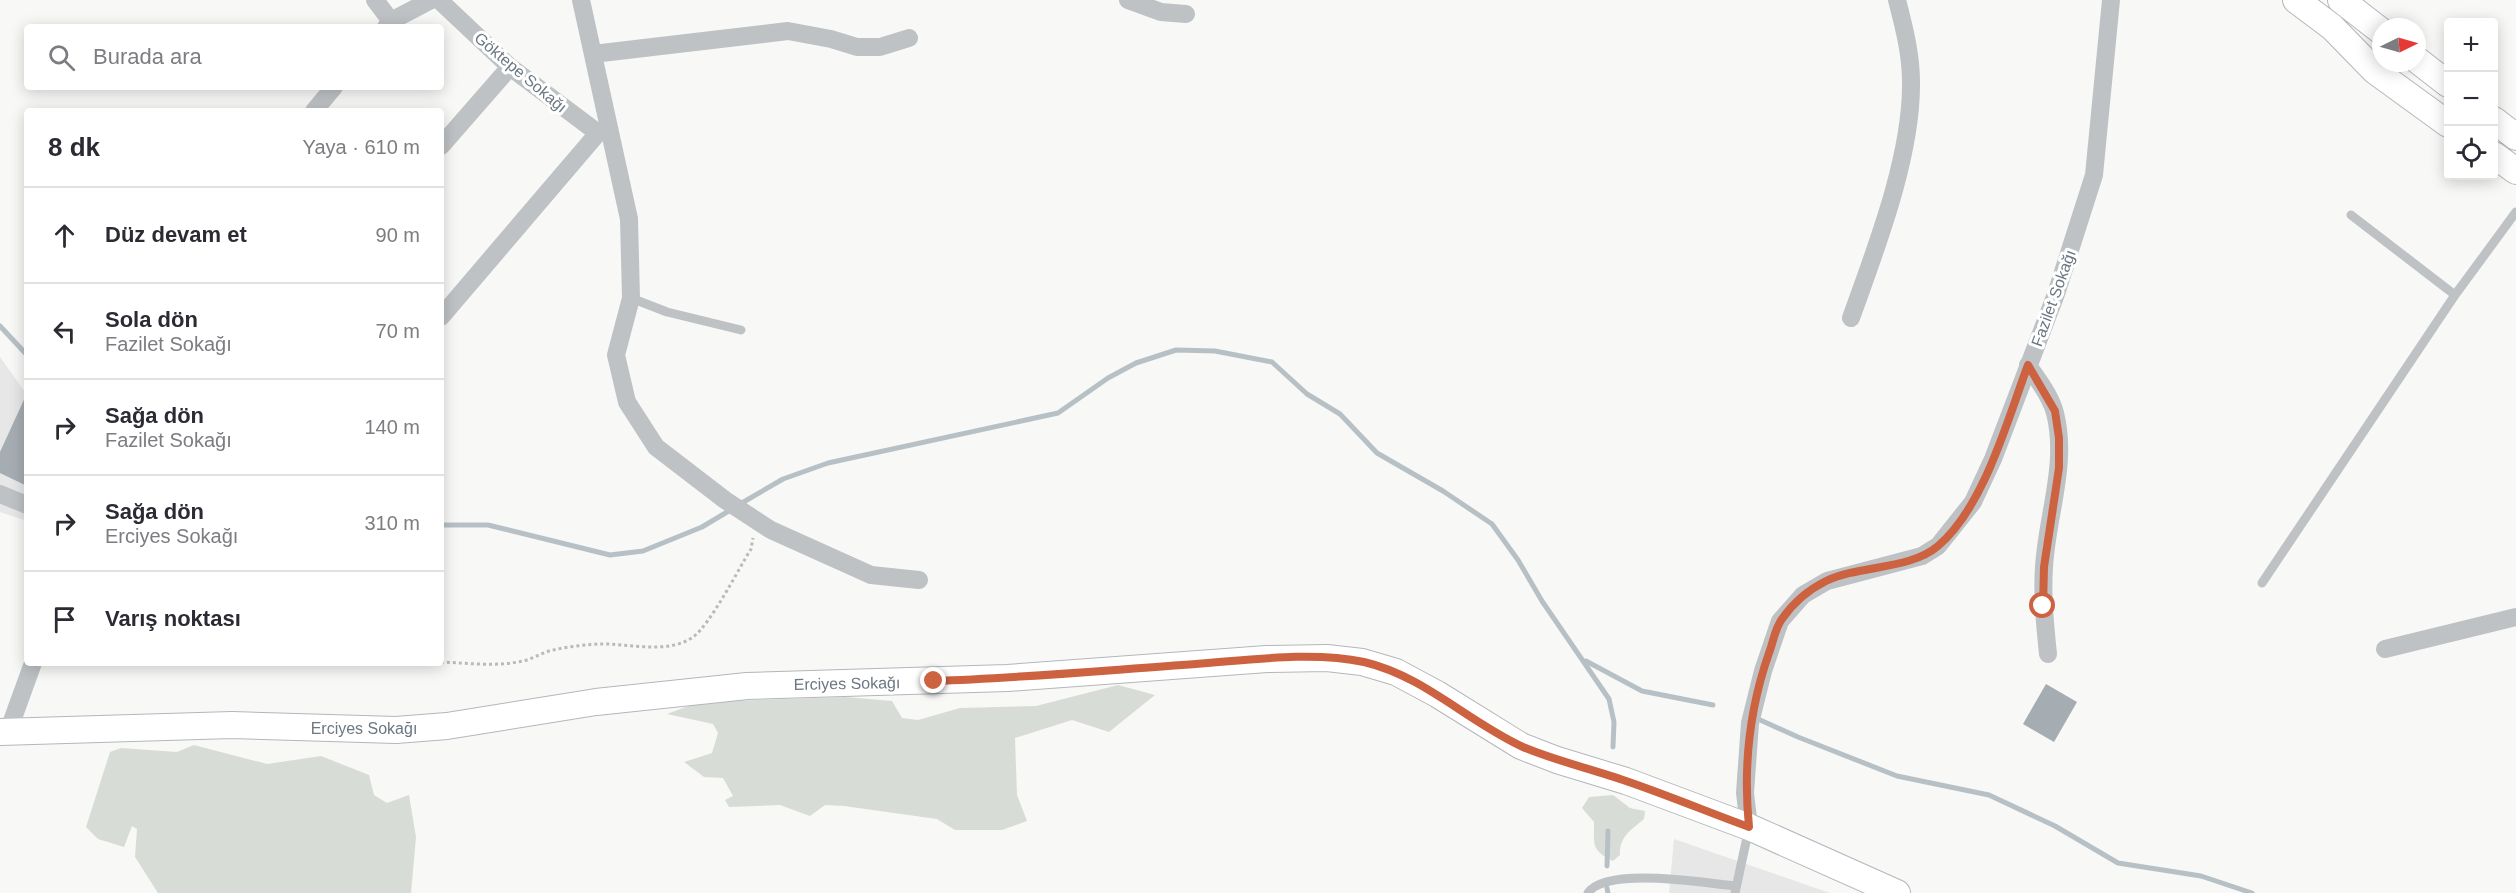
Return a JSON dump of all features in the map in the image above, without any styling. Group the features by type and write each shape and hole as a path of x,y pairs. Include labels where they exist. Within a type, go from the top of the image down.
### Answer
{"street":[{"path":"375,0 389,24 431,0"},
{"name":"Göktepe Sokağı","path":"439,0 510,67 604,132"},
{"path":"581,0 604,132 629,219 631,298 616,355 627,402 656,447 725,500 771,530 871,575 920,580"},
{"path":"1128,0 1161,12 1186,14"},
{"path":"1851,318 1877,245 1903,154 1910,112 1909,52 1898,0"},
{"name":"Fazilet Sokağı","path":"1749,827 1745,793 1750,723 1763,671 1780,621 1803,595 1827,581 1922,556 1938,546 1973,502 1993,459 2056,294 2094,175 2111,0"},
{"path":"2296,0 2332,27 2375,71 2444,120"},
{"path":"2340,0 2372,25"},
{"path":"592,54 788,31 831,39 857,47 880,47 909,38"},
{"path":"444,143 510,67"},
{"path":"2426,67 2444,81"},
{"path":"316,108 332,90"},
{"path":"2498,125 2516,137"},
{"path":"444,314 604,132"},
{"path":"2498,158 2516,171"},
{"path":"2028,365 2055,411 2059,438 2059,468 2044,567 2043,606 2048,654"},
{"path":"0,494 24,504"},
{"path":"2385,649 2516,617"},
{"name":"Erciyes Sokağı","path":"4,732 232,725 396,730 447,726 596,702 747,686 1007,678 1267,658 1327,658 1362,662 1396,672 1437,694 1521,746 1557,760 1626,781 1749,827 1897,893"},
{"path":"4,732 32,666"}],"lane":[{"path":"2262,583 2455,295 2516,212"},
{"path":"2351,215 2455,295"},
{"path":"631,298 667,312 741,330"},
{"path":"1587,893 1599,883 1622,877 1735,889 1749,827"}],"path":[{"path":"444,662 499,664 524,661 549,651 573,646 600,644 657,646 677,644 693,638 705,625 751,549 755,532 747,515"}],"shaded area":[{"path":"0,357 24,391 24,520 0,512"},
{"path":"1118,685 1155,695 1109,732 1072,720 1015,738 1017,795 1027,821 1002,830 955,830 937,819 844,806 825,805 810,816 780,805 729,807 725,800 733,796 723,778 704,777 684,762 712,753 718,733 713,724 667,714 699,702 846,697 892,701 902,718 918,720 960,708 1036,706"},
{"path":"194,745 267,764 321,756 369,775 374,795 387,803 409,795 416,837 411,893 158,893 135,857 137,829 132,826 124,847 98,839 86,827 110,752 121,748 177,752"},
{"path":"1613,795 1630,808 1645,811 1644,819 1627,834 1620,849 1620,855 1613,861 1597,850 1594,842 1594,822 1582,808 1589,797"},
{"path":"1674,839 1830,893 1669,893"}],"building":[{"path":"24,400 24,485 0,473 0,452"},
{"path":"2046,684 2077,702 2054,742 2023,724"}],"waterway":[{"path":"0,326 24,352"},
{"path":"740,504 783,479 828,463 1058,413 1108,378 1136,363 1176,350 1215,351 1272,362 1307,394 1340,414 1377,453 1443,491 1492,524 1609,699 1614,722 1613,747"},
{"path":"444,525 488,525 610,555 643,551 702,527 732,509"},
{"path":"1586,661 1642,691 1713,705"},
{"path":"1758,719 1897,776 1989,795 2055,826 2118,863 2201,876 2252,893"},
{"path":"1607,866 1608,831"},
{"path":"1607,888 1608,893"}],"route":[{"path":"934,681 1007,678 1267,658 1327,658 1362,662 1396,672 1437,694 1521,746 1557,760 1626,781 1749,827 1745,793 1750,723 1763,671 1780,621 1803,595 1827,581 1867,568 1922,556 1938,546 1973,502 1993,459 2028,365 2055,411 2059,438 2059,468 2047,541 2043,606"}]}
